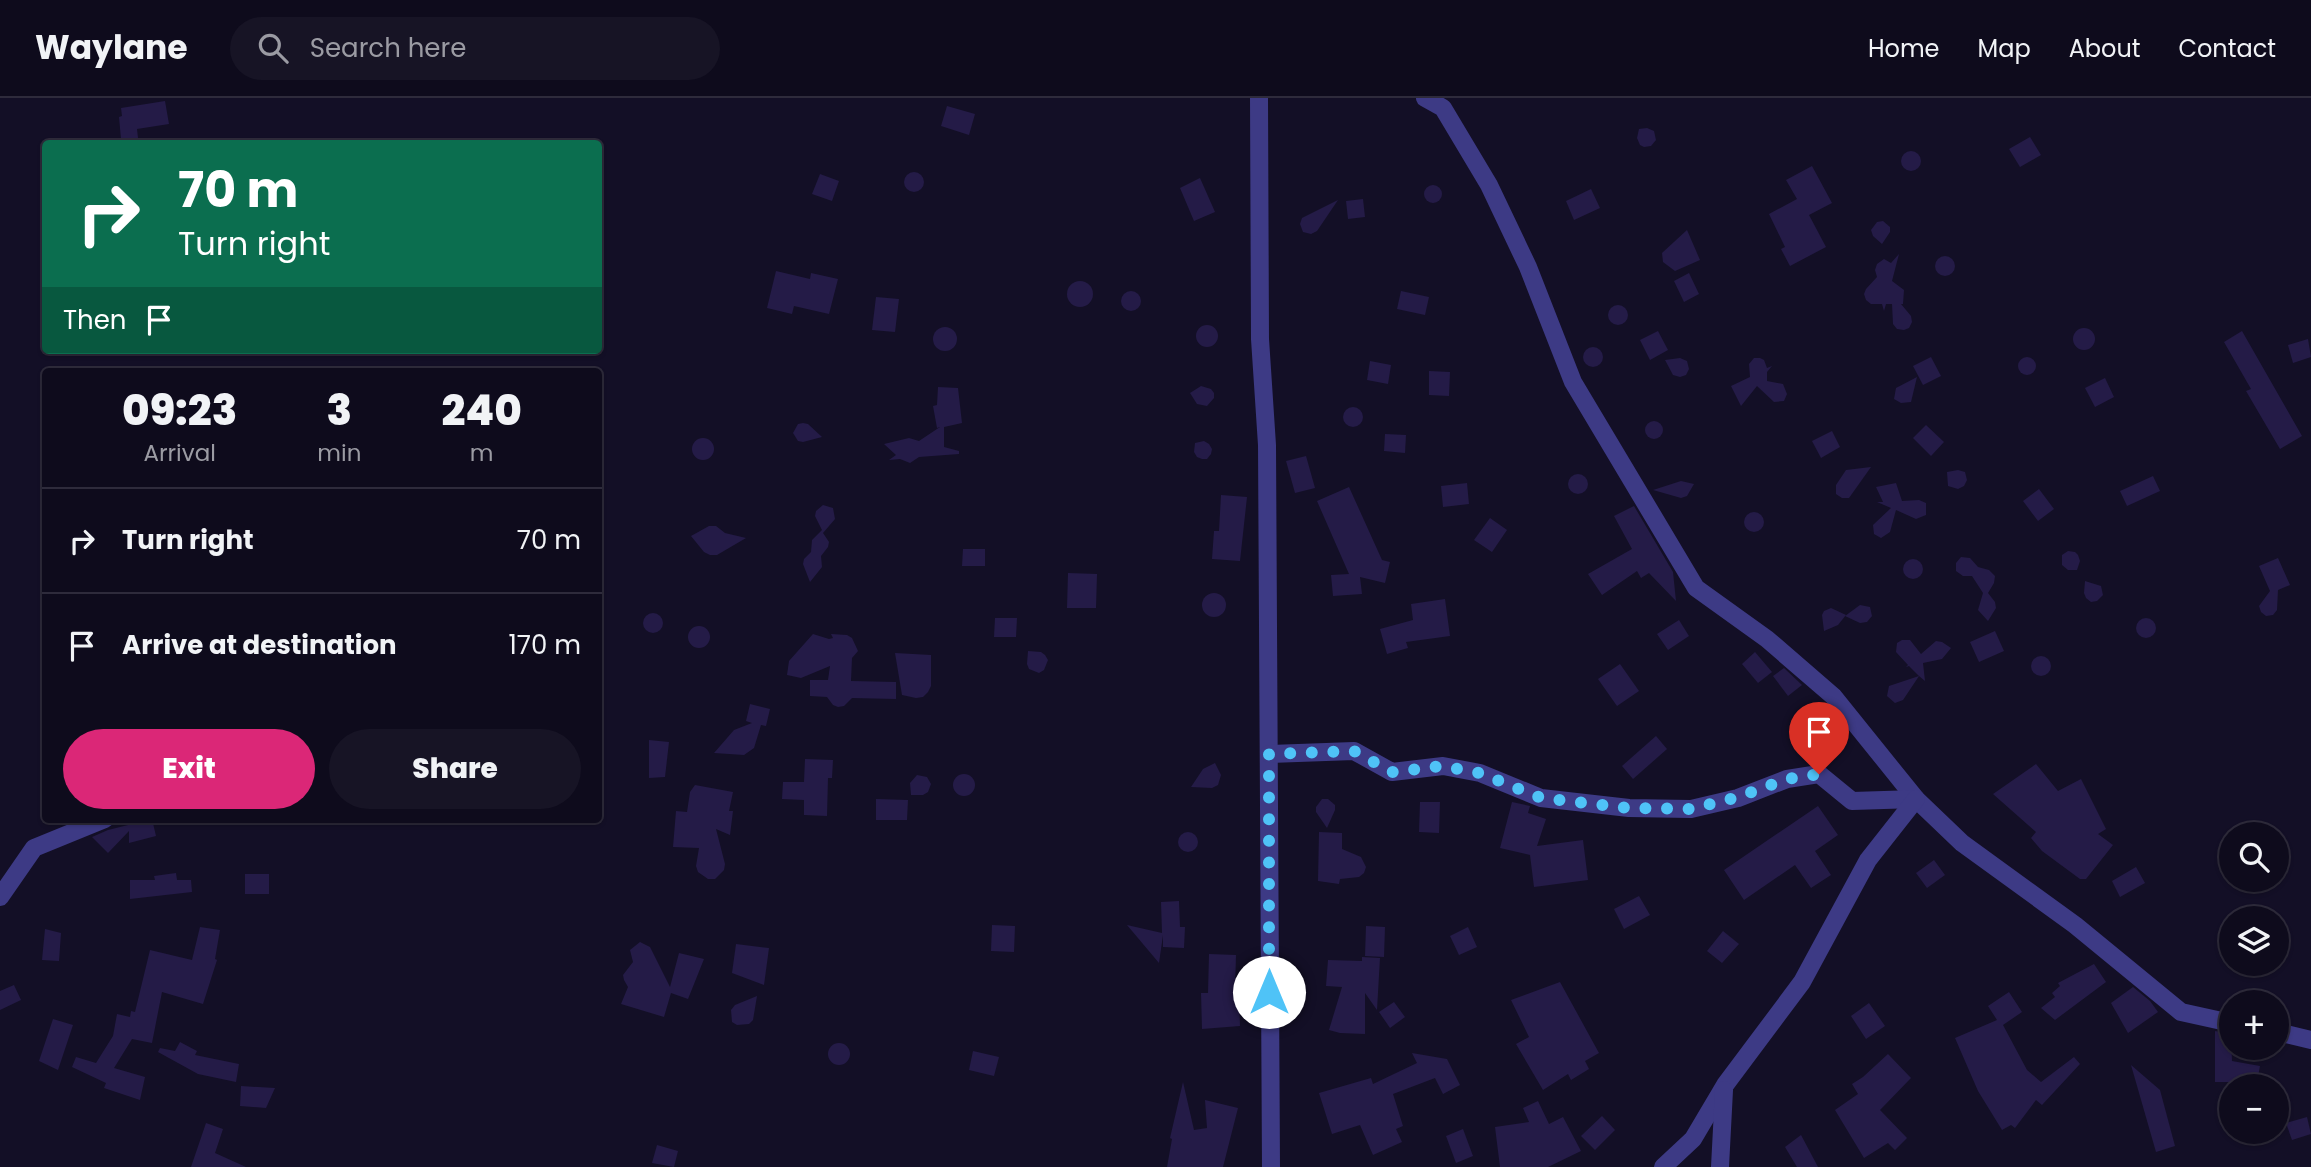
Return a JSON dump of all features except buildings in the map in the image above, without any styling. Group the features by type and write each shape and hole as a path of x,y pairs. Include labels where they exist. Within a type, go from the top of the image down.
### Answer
{"street":[{"path":"1259,98 1260,339 1267,445 1271,1167"},
{"path":"1425,98 1443,108 1489,185 1528,267 1573,382 1696,588 1767,639 1833,696 1916,799 1962,843 2076,925 2181,1012 2219,1020"},
{"path":"1269,754 1354,751 1392,772 1443,766 1480,773 1541,798 1629,808 1691,809 1738,797 1787,779 1819,774 1852,801 1916,799"},
{"path":"1663,1167 1693,1139 1725,1085 1802,982 1868,860 1916,799"},
{"path":"0,897 34,848 95,823"},
{"path":"2289,1035 2311,1040"},
{"path":"1720,1167 1725,1085"}],"route":[{"path":"1269,992 1269,754 1354,751 1392,772 1443,766 1480,773 1541,798 1629,808 1691,809 1738,797 1787,779 1819,774"}]}
